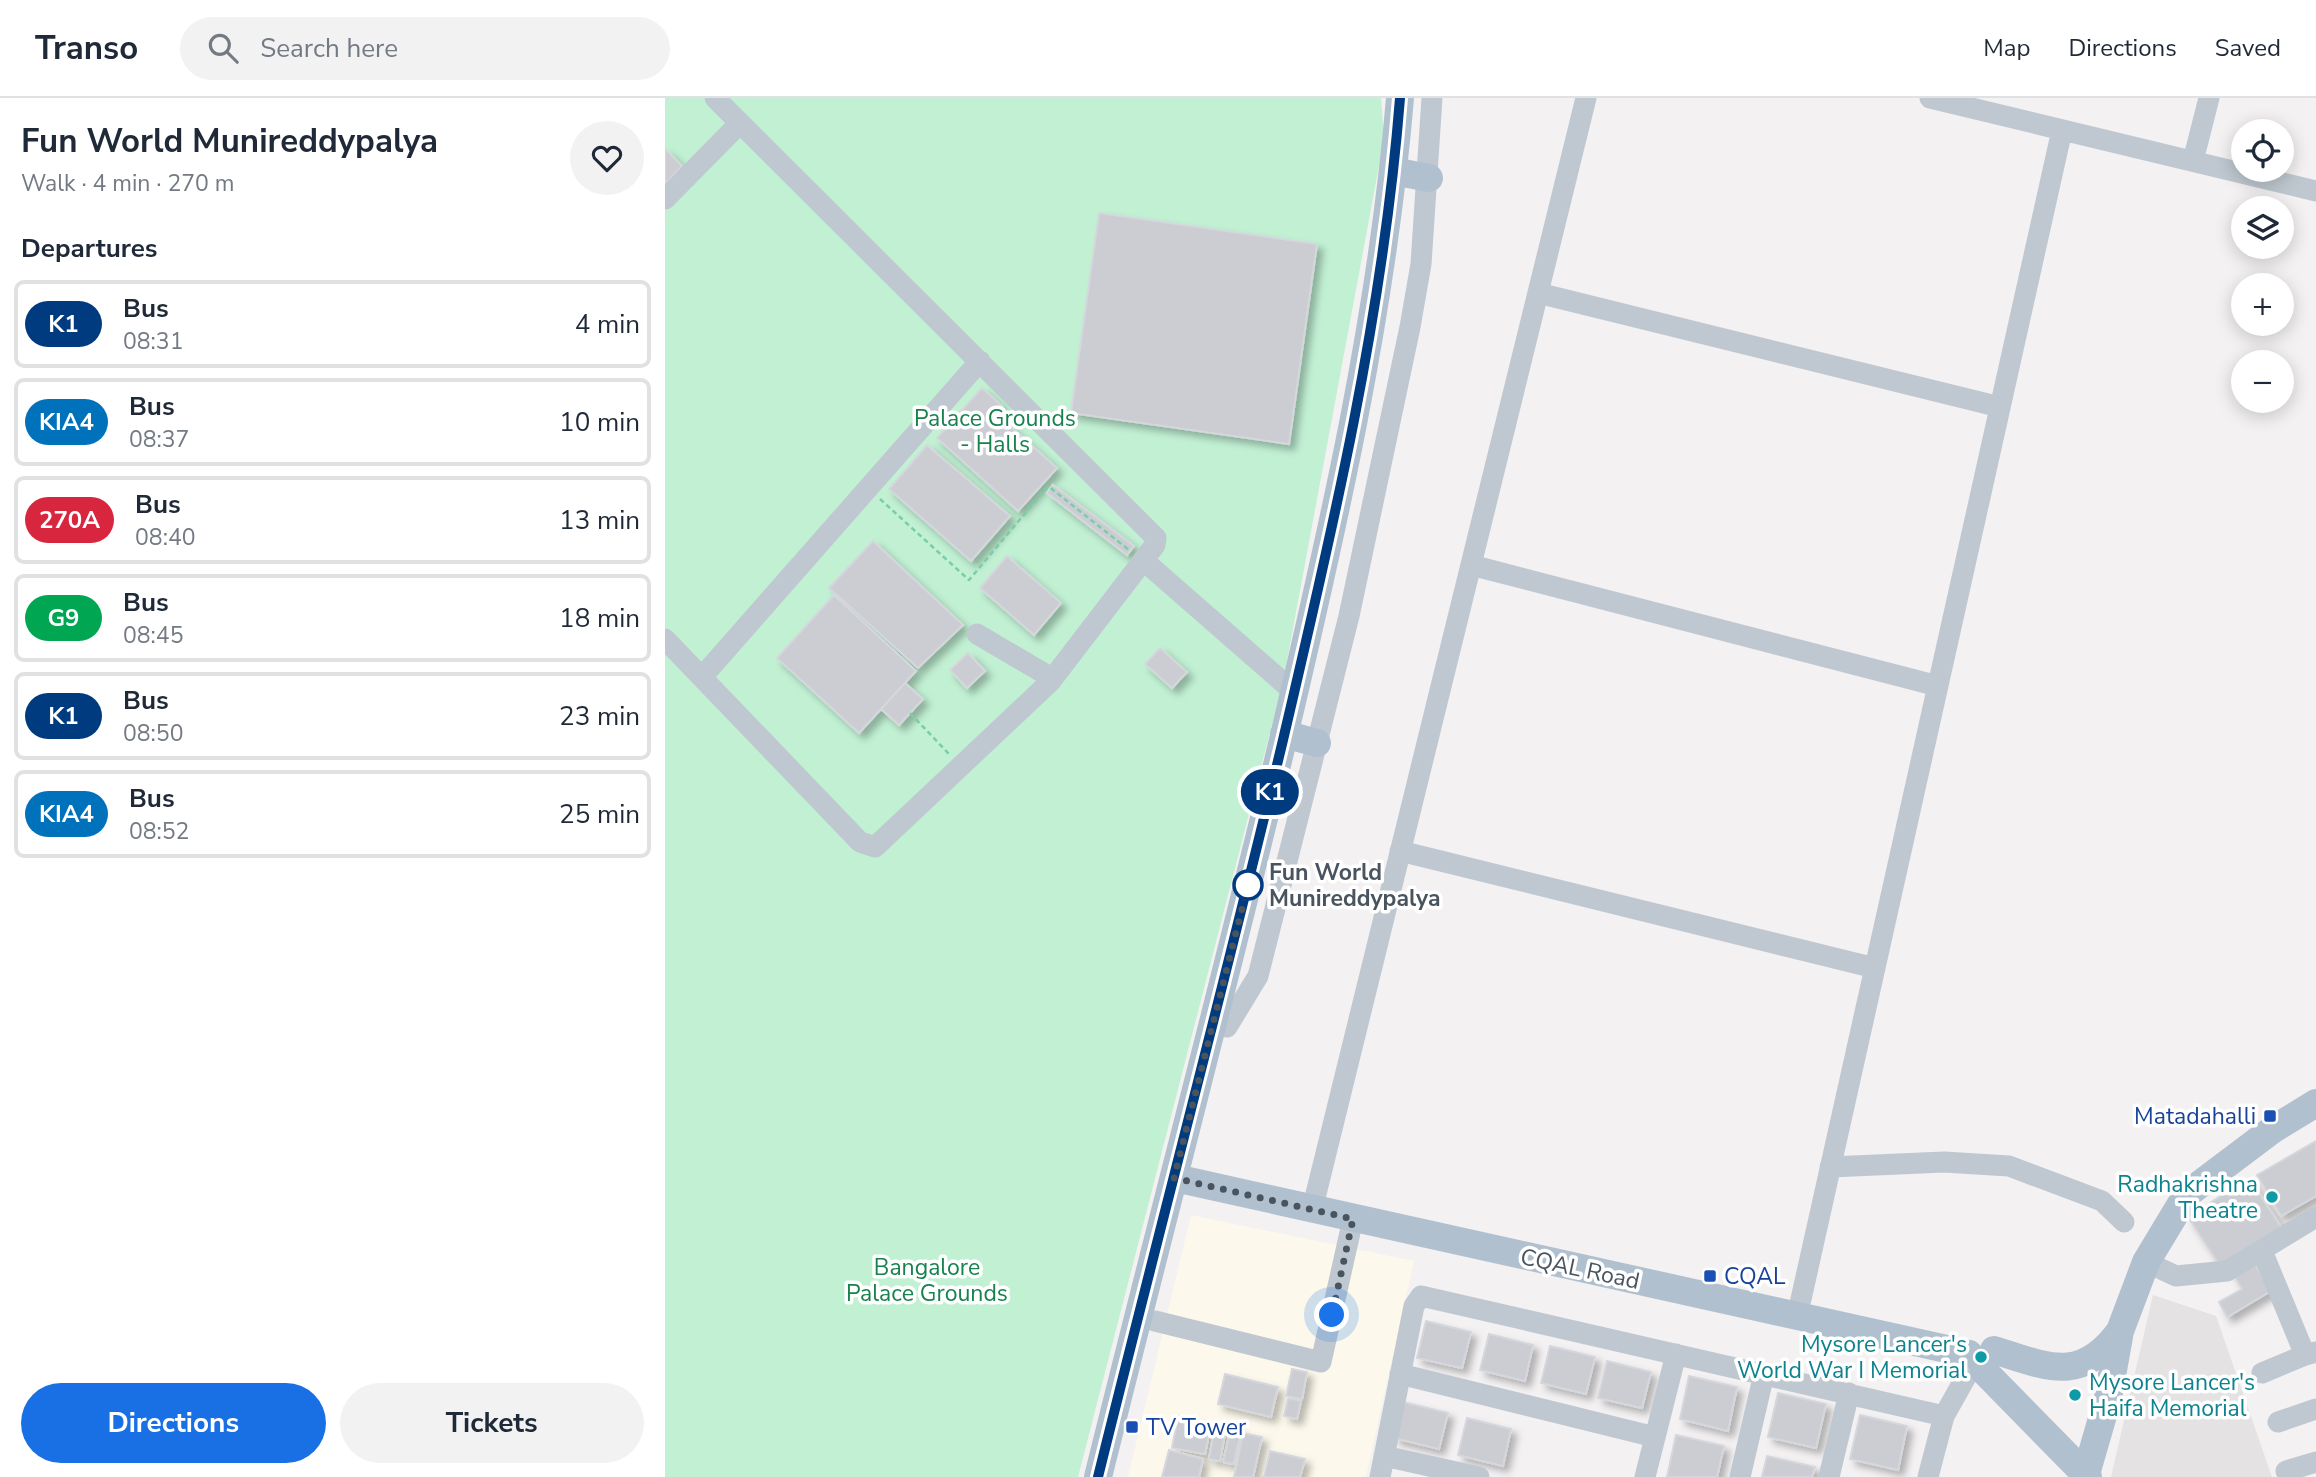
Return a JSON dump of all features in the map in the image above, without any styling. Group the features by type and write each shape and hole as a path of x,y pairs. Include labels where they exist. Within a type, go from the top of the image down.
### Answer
{"main road":[{"path":"1400,98 1408,174"},
{"path":"1098,1477 1227,1027 1299,738 1301,683 1408,174 1412,98"},
{"path":"1114,1477 1155,1321 1183,1181 1299,738"},
{"name":"CQAL Road","path":"2087,1476 2108,1398 2120,1331 2146,1262 2187,1194 2272,1130 2316,1102"},
{"name":"CQAL Road","path":"1183,1181 1980,1360 2071,1367 2089,1363 2105,1351 2120,1331"},
{"name":"CQAL Road","path":"1980,1360 2087,1476"}],"street":[{"path":"665,639 867,847 875,847 953,758 1050,682 1155,545 1156,538 1153,532 715,98"},
{"path":"1299,738 1380,478 1421,264 1408,174 1432,98"},
{"path":"1312,1210 1586,98"},
{"path":"1930,98 2316,191"},
{"path":"2193,161 2209,98"},
{"path":"665,200 740,123"},
{"path":"1797,1317 2063,130"},
{"path":"1538,293 2000,407"},
{"path":"709,669 980,360"},
{"path":"1143,560 1301,683"},
{"path":"1471,565 1938,686"},
{"path":"665,624 869,833 922,794 991,730 1045,674 1066,661"},
{"path":"977,634 1045,674"},
{"path":"1400,851 1875,968"},
{"path":"1831,1167 1944,1162 2009,1166 2102,1201 2124,1222"},
{"path":"2146,1262 2176,1276 2199,1276 2227,1271 2316,1217"},
{"path":"1155,1321 1321,1362 1353,1219"},
{"path":"2262,1251 2311,1354 2262,1373"},
{"path":"1479,1477 1382,1467 1414,1306 1421,1296 1944,1416"},
{"path":"1645,1477 1675,1354"},
{"path":"1928,1477 1944,1416 1980,1360"},
{"path":"1401,1374 1655,1437"},
{"path":"1740,1477 1764,1374"},
{"path":"1829,1477 1849,1393"},
{"path":"2278,1422 2316,1409"},
{"path":"2286,1471 2316,1462"}],"path":[{"path":"867,487 969,580 1048,486 1143,560"},
{"path":"910,713 953,758"}],"shaded area":[{"path":"1191,1215 1414,1261 1366,1477 1128,1477"},
{"path":"2153,1295 2216,1316 2272,1477 2111,1477"}],"green space":[{"name":"Palace Grounds - Halls","path":"665,98 1381,98 1384,139 1283,682 1078,1477 665,1477"}],"building":[{"path":"665,149 682,166 665,184"},
{"path":"1099,213 1317,244 1289,444 1071,413"},
{"path":"982,388 1002,406 995,413 1057,468 1018,511 937,438"},
{"path":"927,445 1010,516 971,561 889,489"},
{"path":"1053,485 1134,546 1127,555 1047,493"},
{"path":"873,541 963,625 918,668 829,588"},
{"path":"1007,556 1061,603 1034,635 980,588"},
{"path":"834,595 916,671 859,733 777,658"},
{"path":"1160,648 1187,672 1172,688 1145,664"},
{"path":"968,653 985,671 967,688 950,670"},
{"path":"905,683 923,699 899,725 881,709"},
{"path":"2316,1141 2316,1196 2281,1216 2257,1175"},
{"path":"2249,1178 2283,1230 2222,1269 2188,1217"},
{"path":"2252,1259 2271,1291 2227,1317 2219,1302 2242,1289 2231,1271"},
{"path":"1426,1321 1471,1332 1462,1368 1417,1358"},
{"path":"1489,1334 1533,1345 1525,1381 1480,1370"},
{"path":"1550,1346 1595,1357 1586,1394 1541,1383"},
{"path":"1607,1361 1651,1372 1642,1408 1598,1398"},
{"path":"1292,1369 1307,1372 1302,1399 1286,1396"},
{"path":"1225,1374 1278,1387 1271,1417 1218,1404"},
{"path":"1689,1376 1737,1387 1728,1431 1680,1419"},
{"path":"1778,1393 1826,1404 1816,1448 1768,1437"},
{"path":"1288,1398 1301,1401 1297,1419 1284,1416"},
{"path":"1403,1402 1448,1413 1439,1449 1394,1438"},
{"path":"1860,1415 1907,1426 1898,1470 1850,1459"},
{"path":"1178,1416 1211,1423 1205,1454 1172,1448"},
{"path":"1467,1418 1511,1429 1503,1466 1458,1455"},
{"path":"1215,1426 1226,1428 1220,1461 1209,1459"},
{"path":"1231,1428 1241,1431 1234,1464 1223,1462"},
{"path":"1243,1433 1262,1437 1253,1477 1234,1477"},
{"path":"1676,1435 1724,1446 1717,1477 1667,1477"},
{"path":"1169,1450 1203,1459 1199,1477 1162,1477"},
{"path":"1270,1451 1305,1459 1300,1477 1264,1477"},
{"path":"1767,1456 1815,1467 1812,1477 1762,1477"}],"bus line":[{"name":"K1","path":"1098,1477 1211,1040 1304,651 1368,358 1400,98"}],"place":[{"name":"Fun World Munireddypalya","path":"1248,885"},
{"name":"Matadahalli","path":"2270,1116"},
{"name":"Radhakrishna Theatre","path":"2272,1197"},
{"name":"CQAL","path":"1710,1276"},
{"name":"Mysore Lancer's World War I Memorial","path":"1981,1357"},
{"name":"Mysore Lancer's Haifa Memorial","path":"2075,1395"},
{"name":"TV Tower","path":"1132,1427"}],"route":[{"path":"1248,885 1174,1178 1353,1219 1332,1315"}],"park label":[{"name":"Bangalore Palace Grounds","path":"927,1280"}]}
